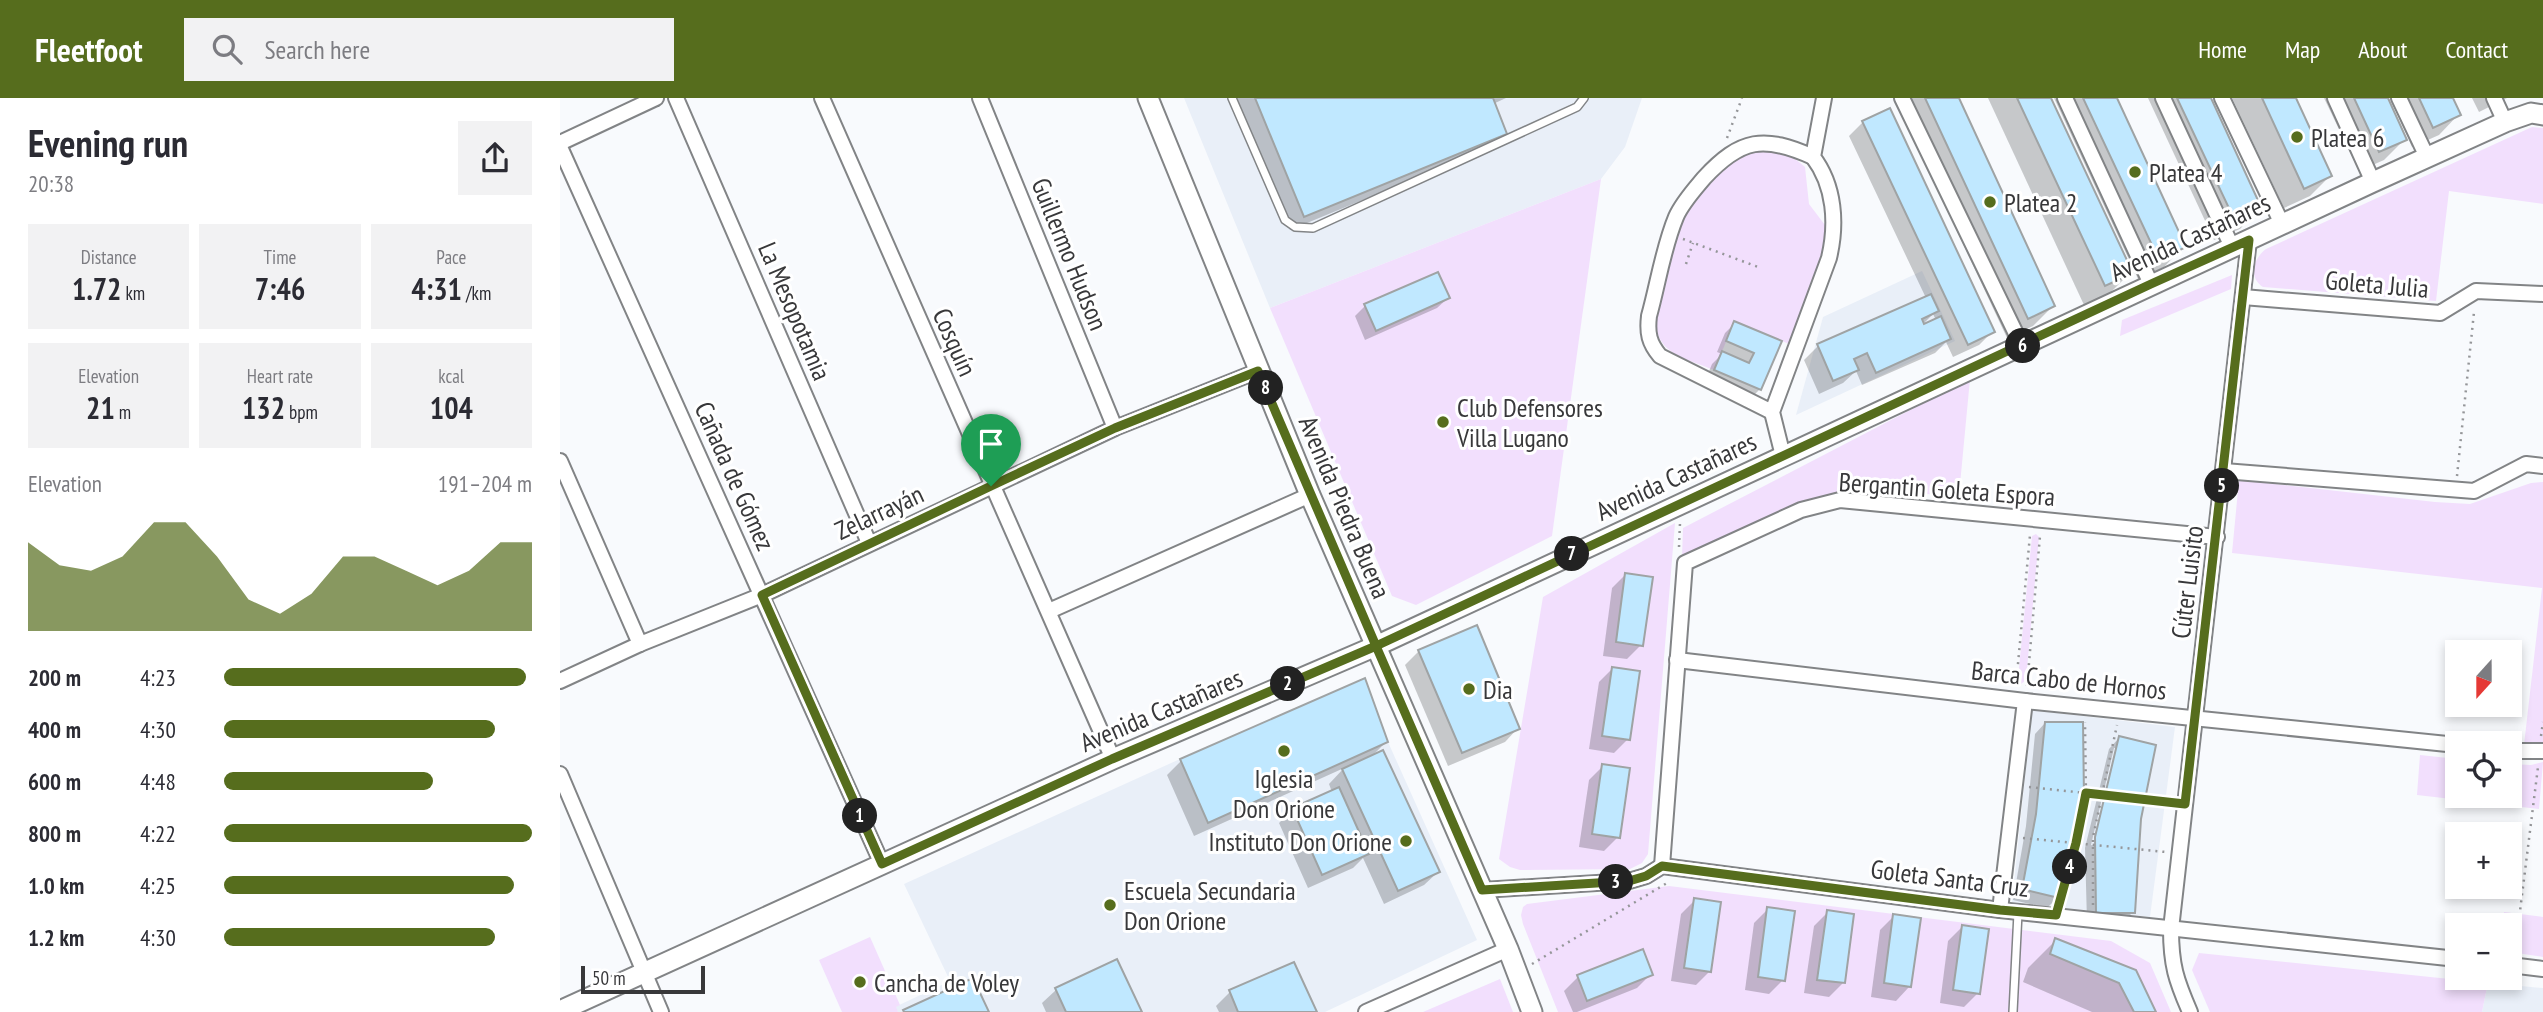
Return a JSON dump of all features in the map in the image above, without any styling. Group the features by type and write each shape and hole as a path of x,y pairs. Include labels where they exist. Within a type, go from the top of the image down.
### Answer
{"street":[{"path":"560,145 656,98"},
{"name":"La Mesopotamia","path":"676,98 869,543"},
{"name":"Cosquín","path":"822,98 1112,759"},
{"name":"Guillermo Hudson","path":"980,98 1115,428"},
{"name":"Avenida Piedra Buena","path":"1148,98 1310,495 1508,948 1532,1012"},
{"path":"1813,157 1824,98"},
{"path":"1902,98 2022,346"},
{"path":"2065,98 2151,284"},
{"path":"2164,98 2241,244"},
{"path":"2222,98 2282,224"},
{"path":"2334,98 2373,182"},
{"path":"2399,98 2427,158"},
{"path":"2494,98 2505,122"},
{"name":"Avenida Castañares","path":"560,1011 1112,759 1376,646 2151,284 2505,122 2539,111"},
{"path":"1772,412 1670,362 1652,346 1647,332 1676,216 1719,162 1742,146 1765,142 1789,146 1813,157 1824,171 1835,220 1829,258 1772,412 1783,456"},
{"name":"Cañada de Gómez","path":"560,145 882,864"},
{"name":"Cúter Luisito","path":"2190,1012 2175,977 2171,929 2243,297 2241,244"},
{"path":"2476,291 2543,294"},
{"name":"Goleta Julia","path":"2243,297 2440,313 2476,291"},
{"name":"Zelarrayán","path":"560,681 640,644 762,595 1115,428 1258,371"},
{"path":"560,461 640,644"},
{"path":"2224,471 2474,491 2526,464 2543,466"},
{"path":"1049,611 1310,495"},
{"name":"Bergantin Goleta Espora","path":"1685,563 1801,510 1840,500 2217,537"},
{"path":"1482,890 1629,881 1646,876 1662,866 1685,563"},
{"name":"Barca Cabo de Hornos","path":"1677,660 2022,700 2445,744"},
{"path":"2000,910 2022,700"},
{"path":"2522,751 2541,751"},
{"path":"560,774 661,1012"},
{"name":"Goleta Santa Cruz","path":"1662,866 2000,910 2445,958"},
{"path":"1366,1012 1508,948"},
{"path":"2522,966 2543,969"}],"lane":[{"path":"1232,98 1285,220 1296,227 1312,228 1577,107 1584,98"},
{"path":"2013,1012 2018,912"}],"path":[{"path":"1719,162 1742,98"},
{"path":"1671,235 1758,267"},
{"path":"1686,264 1693,243"},
{"path":"2455,489 2476,291"},
{"path":"1681,502 1679,549 1680,558 1685,563"},
{"path":"2022,700 2030,535"},
{"path":"2022,700 2040,536"},
{"path":"2056,915 2076,843 2086,793 2087,705"},
{"path":"2093,919 2093,845 2101,795 2116,736 2119,709"},
{"path":"2519,913 2543,722"},
{"path":"2015,785 2185,804"},
{"path":"2008,837 2180,853"},
{"path":"1517,973 1690,870"}],"shaded area":[{"path":"1184,98 1642,98 1625,147 1601,179 1270,308"},
{"path":"2532,127 2543,128 2543,204 2449,191 2436,301 2263,287 2255,278 2255,263 2266,249"},
{"path":"1765,149 1789,154 1805,167 1809,204 1828,229 1827,246 1789,344 1735,321 1714,370 1681,357 1665,346 1659,338 1655,314 1681,218 1698,193 1724,164 1746,151"},
{"name":"Club Defensores Villa Lugano","path":"1601,179 1552,536 1416,605 1392,596 1270,308"},
{"path":"1922,271 1955,341 1796,415 1823,317"},
{"path":"2232,275 2231,289 2120,336 2122,320"},
{"path":"1970,379 1959,495 1854,492 1801,505 1682,557 1683,528"},
{"path":"2239,480 2470,504 2531,483 2543,482 2543,747 2524,745 2542,588 2232,553"},
{"path":"1675,523 1648,854 1642,863 1630,869 1520,870 1499,859 1543,597","holes":["1625,573 1652,577 1643,646 1616,642","1613,667 1639,671 1630,739 1603,736"]},
{"path":"2036,534 2039,537 2026,680 2021,684 2018,678 2032,536"},
{"path":"2032,710 2175,727 2150,917 2012,902"},
{"name":"Escuela Secundaria Don Orione","path":"1388,742 1477,940 1325,1012 898,1012 895,1007 950,981 904,884 1180,759 1209,823"},
{"path":"2420,755 2445,758 2445,798 2417,795"},
{"path":"2543,762 2539,809 2522,807 2522,765"},
{"path":"1669,886 2111,941 2150,963 2171,1012 2156,1012 2136,970 2056,938 2050,954 2119,983 2134,1012 1558,1012 1523,924 1521,915 1527,904","holes":["1695,898 1721,903 1711,972 1684,967","1827,910 1854,914 1844,983 1817,979","1893,914 1921,918 1911,987 1884,983","1962,926 1988,929 1980,993 1953,990","1642,949 1652,974 1578,975"]},
{"path":"2522,914 2543,917 2543,957 2522,954"},
{"name":"Cancha de Voley","path":"870,937 900,1005 896,1007 898,1012 842,1012 819,960"},
{"path":"2199,953 2445,979 2445,990 2487,990 2482,1012 2210,1012 2192,970"},
{"path":"1500,979 1513,1012 1423,1012"},
{"path":"2522,986 2543,988 2543,1012 2482,1012 2487,990 2522,990"}],"building":[{"path":"1255,98 1493,98 1507,134 1304,217"},
{"name":"Platea 2","path":"1925,98 1959,98 2055,306 2028,319"},
{"path":"2017,98 2051,98 2133,273 2105,286"},
{"name":"Platea 4","path":"2083,98 2117,98 2186,247 2159,260"},
{"path":"2177,98 2211,98 2262,209 2235,221"},
{"name":"Platea 6","path":"2262,98 2296,98 2332,176 2304,189"},
{"path":"2354,98 2388,98 2407,140 2379,152"},
{"path":"2419,98 2453,98 2461,115 2433,128"},
{"path":"1890,108 1995,332 1968,345 1862,121"},
{"path":"1438,272 1450,298 1376,331 1364,304"},
{"path":"1931,294 1939,311 1922,319 1924,324 1941,316 1951,339 1876,373 1867,353 1854,359 1859,370 1833,381 1817,344"},
{"path":"1734,321 1782,341 1761,390 1714,370 1722,351 1749,363 1754,353 1726,341"},
{"path":"1625,573 1653,577 1643,646 1616,642"},
{"name":"Dia","path":"1477,625 1520,729 1462,753 1418,650"},
{"path":"1612,667 1640,671 1630,740 1602,736"},
{"name":"Iglesia Don Orione","path":"1365,678 1388,742 1208,823 1180,759"},
{"path":"2045,722 2083,722 2084,798 2059,898 2022,889 2036,814"},
{"path":"2119,736 2156,745 2141,819 2135,913 2096,913 2095,837"},
{"path":"1383,750 1440,872 1398,891 1342,769"},
{"path":"1602,764 1630,768 1620,838 1592,834"},
{"path":"1339,787 1369,854 1322,875 1292,808"},
{"path":"1694,898 1721,902 1711,972 1684,968"},
{"path":"1767,907 1795,911 1785,981 1758,977"},
{"path":"1827,910 1854,914 1845,983 1817,980"},
{"path":"1893,914 1921,918 1911,987 1884,983"},
{"path":"1962,925 1989,929 1980,994 1953,990"},
{"path":"2055,938 2136,970 2156,1012 2134,1012 2119,983 2050,954"},
{"path":"1643,949 1653,975 1587,1001 1577,975"},
{"path":"1117,959 1142,1012 1066,1012 1055,988"},
{"path":"1294,962 1317,1012 1238,1012 1229,990"},
{"path":"973,978 989,1012 903,1010"}],"place":[{"name":"Platea 6","path":"2297,137"},
{"name":"Platea 4","path":"2135,172"},
{"name":"Platea 2","path":"1990,202"},
{"name":"Club Defensores Villa Lugano","path":"1443,422"},
{"name":"Dia","path":"1469,689"},
{"name":"Iglesia Don Orione","path":"1284,751"},
{"name":"Instituto Don Orione","path":"1406,841"},
{"name":"Escuela Secundaria Don Orione","path":"1110,905"},
{"name":"Cancha de Voley","path":"860,982"}],"route":[{"path":"991,486 762,595 882,864 1112,759 1376,646 1482,890 1629,881 1646,876 1662,866 2056,915 2083,816 2086,793 2185,804 2249,240 1376,646 1258,371 1115,428 991,486"}]}
